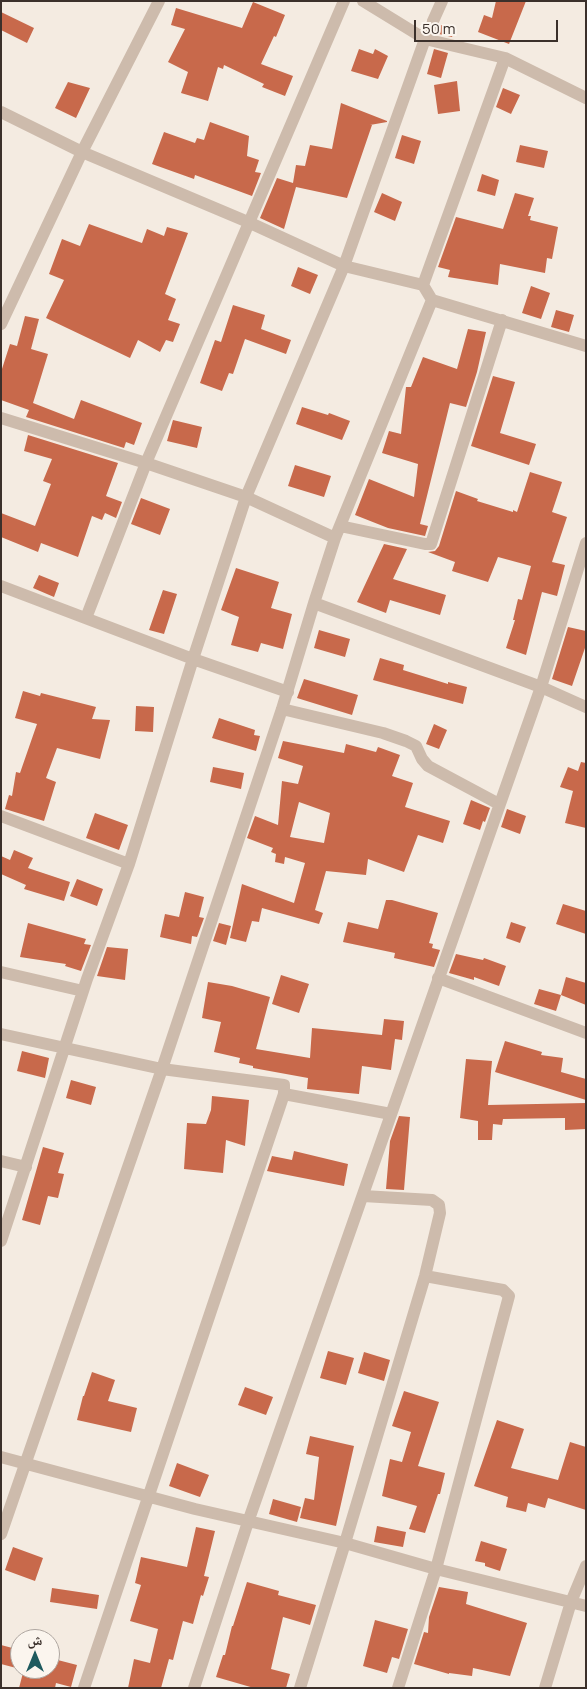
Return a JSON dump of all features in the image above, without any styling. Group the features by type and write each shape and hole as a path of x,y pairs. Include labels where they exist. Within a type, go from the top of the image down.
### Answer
{"street":[{"path":"1,324 82,152 159,1"},
{"path":"86,618 146,463 344,1"},
{"path":"363,1 425,39 505,58 586,98"},
{"path":"1,1241 83,991 129,864 246,498 344,266 425,39 442,1"},
{"path":"423,285 505,58"},
{"path":"1,112 82,152 248,222 344,266 423,285 432,300 586,346"},
{"path":"1,1534 162,1069 288,692 314,603 338,532 432,300"},
{"path":"1,418 146,463 338,532 431,544 502,320"},
{"path":"194,1688 248,1522 541,687 586,543"},
{"path":"1,586 193,659 288,692"},
{"path":"314,603 541,687 586,707"},
{"path":"282,709 383,733 406,741 416,746 422,760 428,766 499,804"},
{"path":"1,816 129,864"},
{"path":"1,972 83,991"},
{"path":"438,978 586,1033"},
{"path":"1,1034 162,1069 284,1085 284,1094 84,1688"},
{"path":"284,1094 392,1114"},
{"path":"1,1162 26,1167"},
{"path":"300,1688 425,1276 440,1213 439,1205 432,1200 363,1196"},
{"path":"398,1688 436,1569 509,1296 503,1290 425,1276"},
{"path":"1,1458 248,1522 345,1543 436,1569 586,1606"},
{"path":"545,1688 571,1602 586,1566"}],"building":[{"path":"496,1 526,1 509,44 478,32 484,15 492,18"},
{"path":"253,2 285,15 276,37 274,36 261,64 293,76 285,96 262,87 264,84 224,65 223,69 218,67 208,101 181,93 188,72 168,62 185,29 171,25 176,8 242,28"},
{"path":"1,12 34,28 27,43 1,30"},
{"path":"441,25 455,29 452,37 439,34"},
{"path":"359,49 373,54 375,49 388,56 378,79 351,71"},
{"path":"434,49 448,53 441,78 427,74"},
{"path":"457,81 460,111 438,114 434,85"},
{"path":"68,82 90,88 76,118 55,108"},
{"path":"503,88 520,95 511,114 496,107"},
{"path":"341,103 387,121 370,125 372,125 347,198 296,187 284,229 260,218 277,178 293,183 296,165 305,166 310,145 332,149"},
{"path":"210,122 249,136 247,156 259,160 255,172 261,173 252,196 195,175 194,179 152,164 164,132 195,143 197,138 204,140"},
{"path":"402,135 421,141 414,164 395,158"},
{"path":"520,145 548,151 544,168 516,162"},
{"path":"482,174 499,180 495,196 477,191"},
{"path":"382,193 402,202 395,221 374,212"},
{"path":"515,193 534,198 528,216 531,216 530,220 558,227 552,259 547,258 545,273 500,264 498,285 448,277 450,270 438,267 456,217 503,229"},
{"path":"89,224 142,243 147,229 164,236 167,227 188,233 165,294 176,299 168,320 180,324 173,342 166,340 160,352 138,340 130,358 46,318 64,280 49,274 62,239 80,246"},
{"path":"298,267 318,275 310,294 291,286"},
{"path":"531,286 550,293 541,319 522,313"},
{"path":"233,305 265,315 261,329 291,340 286,354 245,339 233,374 229,373 222,391 200,383 215,340 221,342"},
{"path":"556,310 574,315 569,332 551,327"},
{"path":"25,316 39,319 31,349 48,354 33,403 74,419 81,400 142,423 134,445 126,442 124,448 26,417 29,410 1,400 1,372 10,344 17,346"},
{"path":"468,329 486,332 477,372 466,407 450,403 420,524 428,526 425,536 388,528 355,515 369,479 414,497 418,464 382,453 389,431 401,434 406,387 411,387 423,357 457,369"},
{"path":"493,376 515,382 500,433 536,444 529,465 471,446"},
{"path":"302,407 328,415 329,413 350,421 342,440 296,424"},
{"path":"173,420 202,427 197,448 167,441"},
{"path":"28,435 118,463 106,496 122,502 116,518 105,513 102,520 92,516 78,557 41,543 38,552 1,537 1,513 35,526 51,484 43,481 52,459 24,451"},
{"path":"295,465 331,476 324,497 288,486"},
{"path":"530,472 562,482 552,512 567,517 552,562 565,565 557,596 542,592 526,655 506,648 515,620 513,620 518,599 522,600 531,566 498,557 488,582 452,571 455,562 428,552 435,551 439,546 456,491 478,499 477,501 517,512"},
{"path":"141,498 170,509 160,535 131,524"},
{"path":"384,544 407,549 393,579 446,595 440,615 390,600 386,613 357,602"},
{"path":"236,568 279,582 271,608 292,614 283,649 261,643 258,652 231,645 239,617 221,610"},
{"path":"39,575 59,583 54,597 33,588"},
{"path":"163,590 177,594 164,634 149,630"},
{"path":"568,627 586,631 586,645 572,686 552,679"},
{"path":"319,630 350,639 345,657 314,648"},
{"path":"380,658 404,665 403,670 448,684 448,682 467,687 463,704 373,680"},
{"path":"304,679 358,695 352,715 297,698"},
{"path":"23,691 40,696 41,693 96,707 92,719 110,720 100,759 57,748 46,778 56,782 44,821 5,809 9,795 12,796 16,772 20,773 37,724 15,718"},
{"path":"136,706 154,707 153,732 135,731"},
{"path":"219,718 255,730 254,735 260,736 256,751 212,738"},
{"path":"434,724 447,730 439,749 426,744"},
{"path":"283,741 344,753 346,744 376,752 378,747 400,755 392,776 413,783 405,807 450,821 443,843 418,835 404,872 368,859 366,875 326,871 315,910 323,913 319,924 262,908 259,922 252,921 246,942 230,938 242,884 294,903 305,863 285,857 284,864 275,862 276,854 271,852 273,848 247,838 255,816 278,825 282,781 298,784 303,766 278,758","holes":["299,802 330,813 324,843 290,837"]},
{"path":"581,762 586,763 586,828 565,823 573,791 560,787 568,767 578,771"},
{"path":"213,767 244,773 241,789 210,782"},
{"path":"471,800 490,808 480,830 463,824"},
{"path":"507,809 526,816 520,834 501,827"},
{"path":"95,813 128,825 119,850 86,838"},
{"path":"14,850 33,858 28,868 70,882 64,901 24,889 26,885 1,874 1,856 10,860"},
{"path":"77,879 103,889 97,906 70,896"},
{"path":"185,892 204,897 199,917 204,918 197,937 192,936 191,944 160,937 165,914 179,917"},
{"path":"386,900 438,913 429,943 433,944 432,948 440,950 434,967 394,958 395,953 343,942 348,922 378,929"},
{"path":"563,904 586,911 586,934 556,924"},
{"path":"511,922 526,927 520,943 506,938"},
{"path":"28,923 86,939 84,944 91,945 81,971 65,966 66,964 20,957"},
{"path":"219,923 231,926 226,945 213,941"},
{"path":"107,947 128,949 125,980 97,976"},
{"path":"456,954 483,960 484,958 506,966 499,986 474,977 474,980 449,973"},
{"path":"281,975 309,984 299,1013 272,1004"},
{"path":"566,977 586,983 586,1005 561,995"},
{"path":"208,982 232,986 270,997 256,1049 310,1058 312,1028 382,1035 384,1019 404,1021 402,1040 395,1039 391,1070 362,1066 359,1094 307,1089 308,1078 253,1068 253,1066 239,1063 240,1058 214,1052 221,1022 202,1018"},
{"path":"539,989 561,995 556,1011 534,1004"},
{"path":"505,1041 542,1052 541,1055 563,1058 561,1072 586,1079 586,1100 495,1072"},
{"path":"22,1051 49,1058 45,1078 17,1071"},
{"path":"466,1059 492,1061 488,1105 586,1103 586,1129 565,1130 565,1118 503,1119 502,1125 493,1124 492,1140 478,1140 478,1121 460,1118"},
{"path":"71,1080 96,1087 91,1105 66,1098"},
{"path":"212,1096 249,1100 245,1146 226,1140 223,1173 184,1169 187,1123 206,1124 211,1110"},
{"path":"399,1116 410,1117 404,1190 386,1189 390,1141"},
{"path":"43,1147 64,1153 58,1173 64,1174 58,1198 48,1196 40,1225 22,1220"},
{"path":"294,1151 348,1164 344,1186 267,1171 272,1156 292,1160"},
{"path":"328,1351 354,1358 346,1385 320,1378"},
{"path":"364,1352 390,1360 384,1381 358,1373"},
{"path":"92,1372 115,1380 108,1401 137,1408 131,1432 77,1420"},
{"path":"245,1387 273,1397 266,1415 238,1405"},
{"path":"404,1391 439,1402 418,1466 445,1473 440,1494 438,1494 425,1533 409,1529 417,1506 382,1496 390,1459 402,1462 411,1432 392,1426"},
{"path":"497,1420 524,1429 511,1468 558,1480 570,1442 586,1447 586,1510 548,1498 545,1508 528,1503 526,1512 506,1507 508,1497 474,1486"},
{"path":"310,1436 354,1446 336,1526 300,1518 305,1498 314,1500 319,1457 306,1454"},
{"path":"177,1463 209,1475 200,1497 169,1486"},
{"path":"273,1499 301,1507 297,1522 269,1514"},
{"path":"377,1526 406,1532 403,1547 374,1542"},
{"path":"196,1527 215,1531 204,1576 209,1577 203,1596 201,1595 193,1624 183,1621 173,1660 169,1659 161,1688 128,1688 134,1659 150,1663 158,1629 130,1621 141,1585 135,1583 141,1557 187,1567"},
{"path":"481,1541 507,1549 500,1571 485,1566 485,1563 475,1561"},
{"path":"13,1547 43,1558 35,1581 5,1570"},
{"path":"247,1582 279,1591 278,1595 316,1605 310,1625 283,1617 271,1669 290,1674 286,1688 254,1688 216,1677 223,1655 225,1655 232,1626"},
{"path":"439,1587 468,1592 466,1604 527,1623 510,1676 473,1668 472,1676 449,1674 414,1664 424,1632 428,1633 429,1617"},
{"path":"52,1588 99,1595 97,1609 50,1602"},
{"path":"375,1620 408,1629 399,1659 392,1657 387,1673 363,1666"},
{"path":"1,1645 10,1647 10,1666 1,1664"},
{"path":"60,1661 77,1665 71,1687 56,1683 55,1688 19,1688 21,1679 60,1679"}]}
